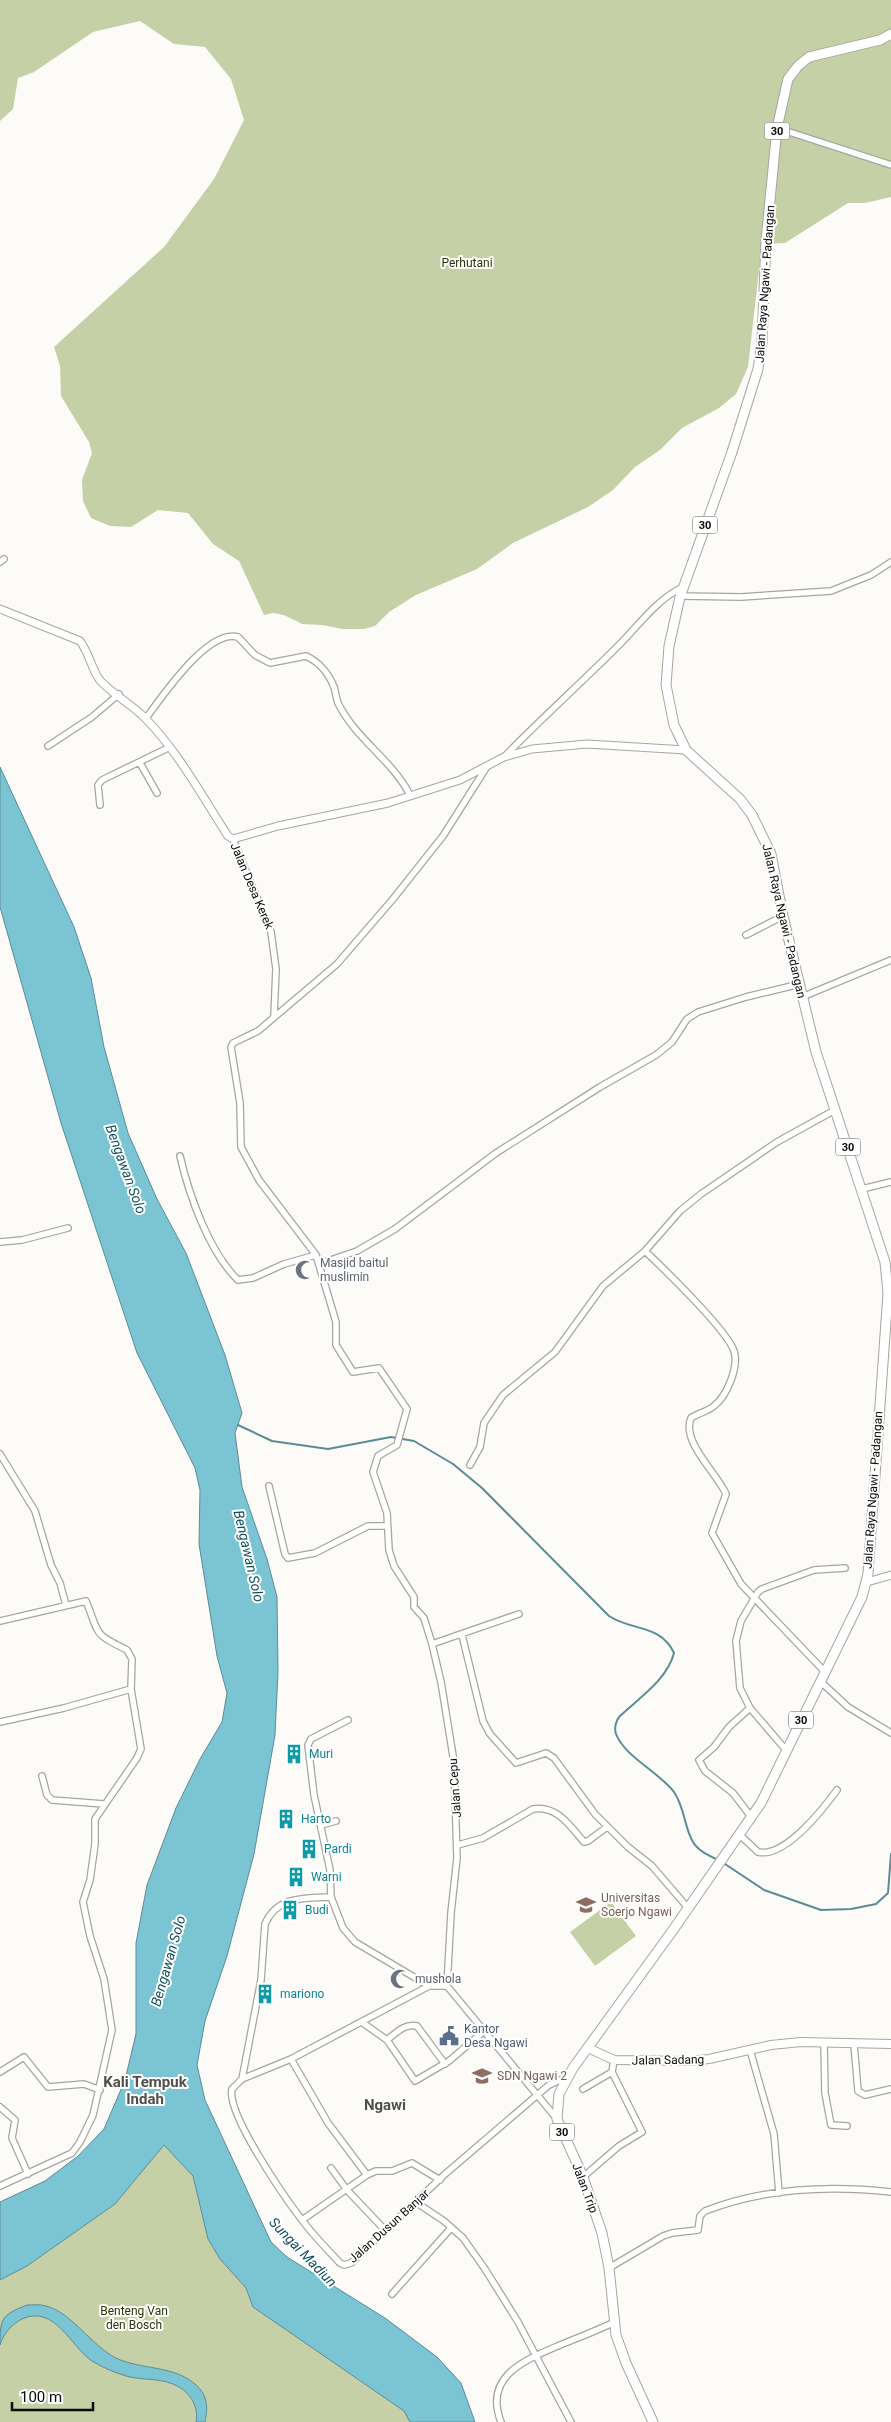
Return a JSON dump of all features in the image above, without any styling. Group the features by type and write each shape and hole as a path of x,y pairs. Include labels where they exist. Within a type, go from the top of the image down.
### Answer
{"highway":[{"name":"Jalan Raya Ngawi - Padangan","path":"711,1876 752,1818 769,1788 852,1619 867,1582 881,1381 888,1332 888,1261 816,1052 783,916 771,854 752,815 740,799 686,750 674,725 667,699 666,685 669,646 682,591 735,443 758,368 766,241 778,128 788,79 803,61 822,53 880,40 891,34"},
{"name":"Jalan Trip","path":"653,2422 626,2363 613,2323 609,2268 602,2233 583,2178 557,2119 559,2094 566,2078 711,1876"}],"main road":[{"name":"Jalan Sadang","path":"588,2048 614,2060 689,2061 801,2042 891,2044"}],"street":[{"path":"778,128 891,165"},
{"path":"233,839 283,825 388,803 460,780 486,768 504,757 619,645 655,605 667,595 682,591 741,597 830,591 871,575 891,562"},
{"name":"Jalan Desa Kerek","path":"0,609 80,641 99,678 106,686 119,694 146,718 170,747 228,836 233,839 271,932 276,969 273,996 274,1016"},
{"path":"146,718 185,667 222,638 238,638 255,655 270,662 306,656 318,663 333,686 338,704 360,737 372,745 391,767 410,795"},
{"path":"48,746 86,721 119,694"},
{"path":"504,757 532,749 566,744 686,750"},
{"path":"100,804 98,785 102,780 170,747"},
{"path":"140,763 157,793"},
{"path":"486,768 443,836 393,899 336,964 258,1031 233,1043 231,1047 240,1103 240,1143 259,1180 316,1255 319,1264 358,1251 395,1229 496,1153 600,1087 656,1055 672,1042 687,1019 698,1012 746,997 800,984"},
{"path":"746,935 783,916"},
{"path":"802,997 891,960"},
{"path":"470,1465 480,1447 484,1424 503,1395 549,1359 595,1295 645,1251 680,1211 701,1194 793,1132 835,1110"},
{"path":"180,1156 189,1191 216,1250 238,1280 253,1278 284,1264 316,1255"},
{"path":"862,1188 891,1182"},
{"path":"0,1242 22,1240 68,1228"},
{"path":"645,1251 722,1333 734,1350 735,1368 722,1397 713,1407 690,1418 689,1426 700,1456 726,1494 712,1532 734,1574 825,1672"},
{"name":"Jalan Cepu","path":"319,1264 336,1322 337,1348 353,1372 377,1368 381,1370 406,1407 397,1444 378,1456 373,1470 387,1513 389,1550 394,1566 414,1597 414,1607 424,1618 432,1644 442,1682 453,1754 458,1845 447,1986"},
{"path":"881,1381 891,1380"},
{"path":"0,1454 2,1461 35,1512 51,1565 60,1583 66,1605"},
{"path":"269,1486 285,1554 288,1558 315,1553 368,1526 387,1526"},
{"path":"786,1750 750,1708 740,1688 736,1641 741,1621 762,1589 814,1570 845,1568"},
{"path":"867,1582 891,1575"},
{"path":"0,1621 86,1601 92,1623 100,1637 129,1652 132,1668 131,1689 140,1734 140,1753 104,1804 94,1822 95,1844 90,1880 83,1902 90,1936 104,1979 112,2022 100,2090 89,2125 76,2149 62,2159 0,2186"},
{"path":"432,1644 519,1614"},
{"path":"462,1635 483,1721 490,1734 516,1763 546,1753 550,1755 607,1827 628,1847 646,1860 688,1908"},
{"path":"820,1681 848,1707 891,1733"},
{"path":"0,1722 64,1708 131,1689"},
{"path":"750,1708 729,1726 714,1747 699,1760 705,1771 733,1793 752,1818"},
{"path":"348,1720 309,1742 310,1770 330,1870 331,1897 343,1928 355,1942 429,1986"},
{"path":"42,1776 47,1795 52,1800 104,1804"},
{"path":"740,1835 758,1852 771,1851 800,1834 837,1790"},
{"path":"458,1845 483,1838 539,1808 552,1810 563,1818 584,1842 607,1827"},
{"path":"321,1824 336,1820"},
{"name":"Jalan Dusun Banjar","path":"331,1897 291,1900 276,1907 265,1924 261,1980 242,2079 232,2092 231,2099 237,2117 248,2137 302,2220 340,2263 344,2265 351,2263 384,2230 416,2204 440,2180 536,2096 554,2081 566,2078"},
{"path":"242,2079 291,2059 429,1986 447,1986 536,2096 557,2119"},
{"path":"362,2023 387,2040 415,2081 446,2064 484,2032"},
{"path":"387,2040 402,2028 412,2024 417,2026 446,2064"},
{"path":"824,2043 825,2093 830,2125 847,2126"},
{"path":"854,2044 858,2091 865,2094 891,2089"},
{"path":"750,2050 774,2134 778,2192"},
{"path":"0,2072 24,2057 48,2087 84,2084 100,2090"},
{"path":"291,2059 328,2123 367,2175"},
{"path":"583,2178 619,2146 642,2134 640,2126 612,2072 614,2060"},
{"path":"583,2089 612,2072"},
{"path":"0,2107 15,2120 12,2138 28,2174"},
{"path":"302,2220 367,2175 376,2171 395,2170 409,2163 440,2180"},
{"path":"331,2168 347,2190 384,2230"},
{"path":"609,2268 663,2236 698,2230 700,2216 705,2211 748,2197 778,2192 838,2188 891,2192"},
{"path":"416,2204 463,2238 485,2270 536,2355 571,2422"},
{"path":"392,2294 451,2228"},
{"path":"501,2422 496,2408 496,2398 514,2367 536,2355 613,2323"}],"green space":[{"name":"Perhutani","path":"0,0 891,0 891,197 865,203 848,203 785,243 762,244 748,367 736,394 719,408 682,428 660,450 635,467 613,490 588,507 513,543 477,569 416,595 389,612 375,626 364,629 343,629 302,624 284,615 273,613 264,615 239,561 213,544 188,513 158,510 131,527 110,526 91,518 83,501 82,480 92,453 89,442 61,396 60,366 54,347 164,247 214,179 244,120 231,79 205,47 174,44 140,21 93,32 34,72 18,78 13,109 0,121"},
{"path":"611,1902 636,1936 595,1966 570,1932"},
{"name":"Benteng Van den Bosch","path":"164,2145 193,2176 208,2239 220,2259 246,2288 253,2307 405,2411 410,2422 0,2422 0,2280 27,2266 115,2204"}],"water":[{"name":"Bengawan Solo","path":"0,767 74,927 91,978 104,1047 128,1133 157,1199 186,1253 225,1355 242,1413 235,1433 242,1487 267,1559 277,1597 278,1671 275,1735 254,1854 227,1956 205,2021 197,2065 205,2100 271,2242 287,2257 385,2318 437,2357 461,2383 475,2422 410,2422 404,2411 253,2307 246,2288 220,2259 208,2239 193,2176 164,2145 115,2204 27,2266 0,2280 0,2202 45,2181 78,2156 104,2129 125,2080 136,2034 136,1943 147,1885 176,1808 200,1759 222,1722 227,1693 217,1656 199,1544 200,1490 195,1468 137,1353 61,1123 0,907"},
{"path":"27,2305 41,2305 55,2309 73,2322 98,2346 116,2358 167,2371 186,2378 199,2388 205,2397 207,2411 205,2422 196,2422 197,2417 193,2402 187,2393 179,2387 165,2381 127,2376 98,2365 84,2355 62,2329 44,2317 34,2316 18,2321 6,2333 0,2345 4,2319 7,2315"}],"waterway":[{"path":"238,1425 272,1441 328,1449 391,1437 414,1441 453,1464 482,1488 609,1616 661,1637 674,1653 670,1663 652,1688 619,1718 615,1727 616,1734 627,1750 674,1792 678,1798 693,1842 701,1851 718,1860"},
{"path":"722,1862 764,1890 821,1910 851,1909 876,1904 888,1893 891,1854"}],"place":[{"name":"Masjid baitul muslimin","path":"305,1270"},
{"name":"Muri","path":"294,1754"},
{"name":"Harto","path":"286,1819"},
{"name":"Pardi","path":"309,1849"},
{"name":"Warni","path":"296,1877"},
{"name":"Universitas Soerjo Ngawi","path":"586,1905"},
{"name":"Budi","path":"290,1910"},
{"name":"mushola","path":"400,1979"},
{"name":"mariono","path":"265,1994"},
{"name":"Kantor Desa Ngawi","path":"449,2036"},
{"name":"SDN Ngawi 2","path":"482,2076"}],"district":[{"name":"Kali Tempuk Indah","path":"145,2090"},
{"name":"Ngawi","path":"385,2105"}],"water label":[{"name":"Sungai Madiun","path":"303,2252"}]}
